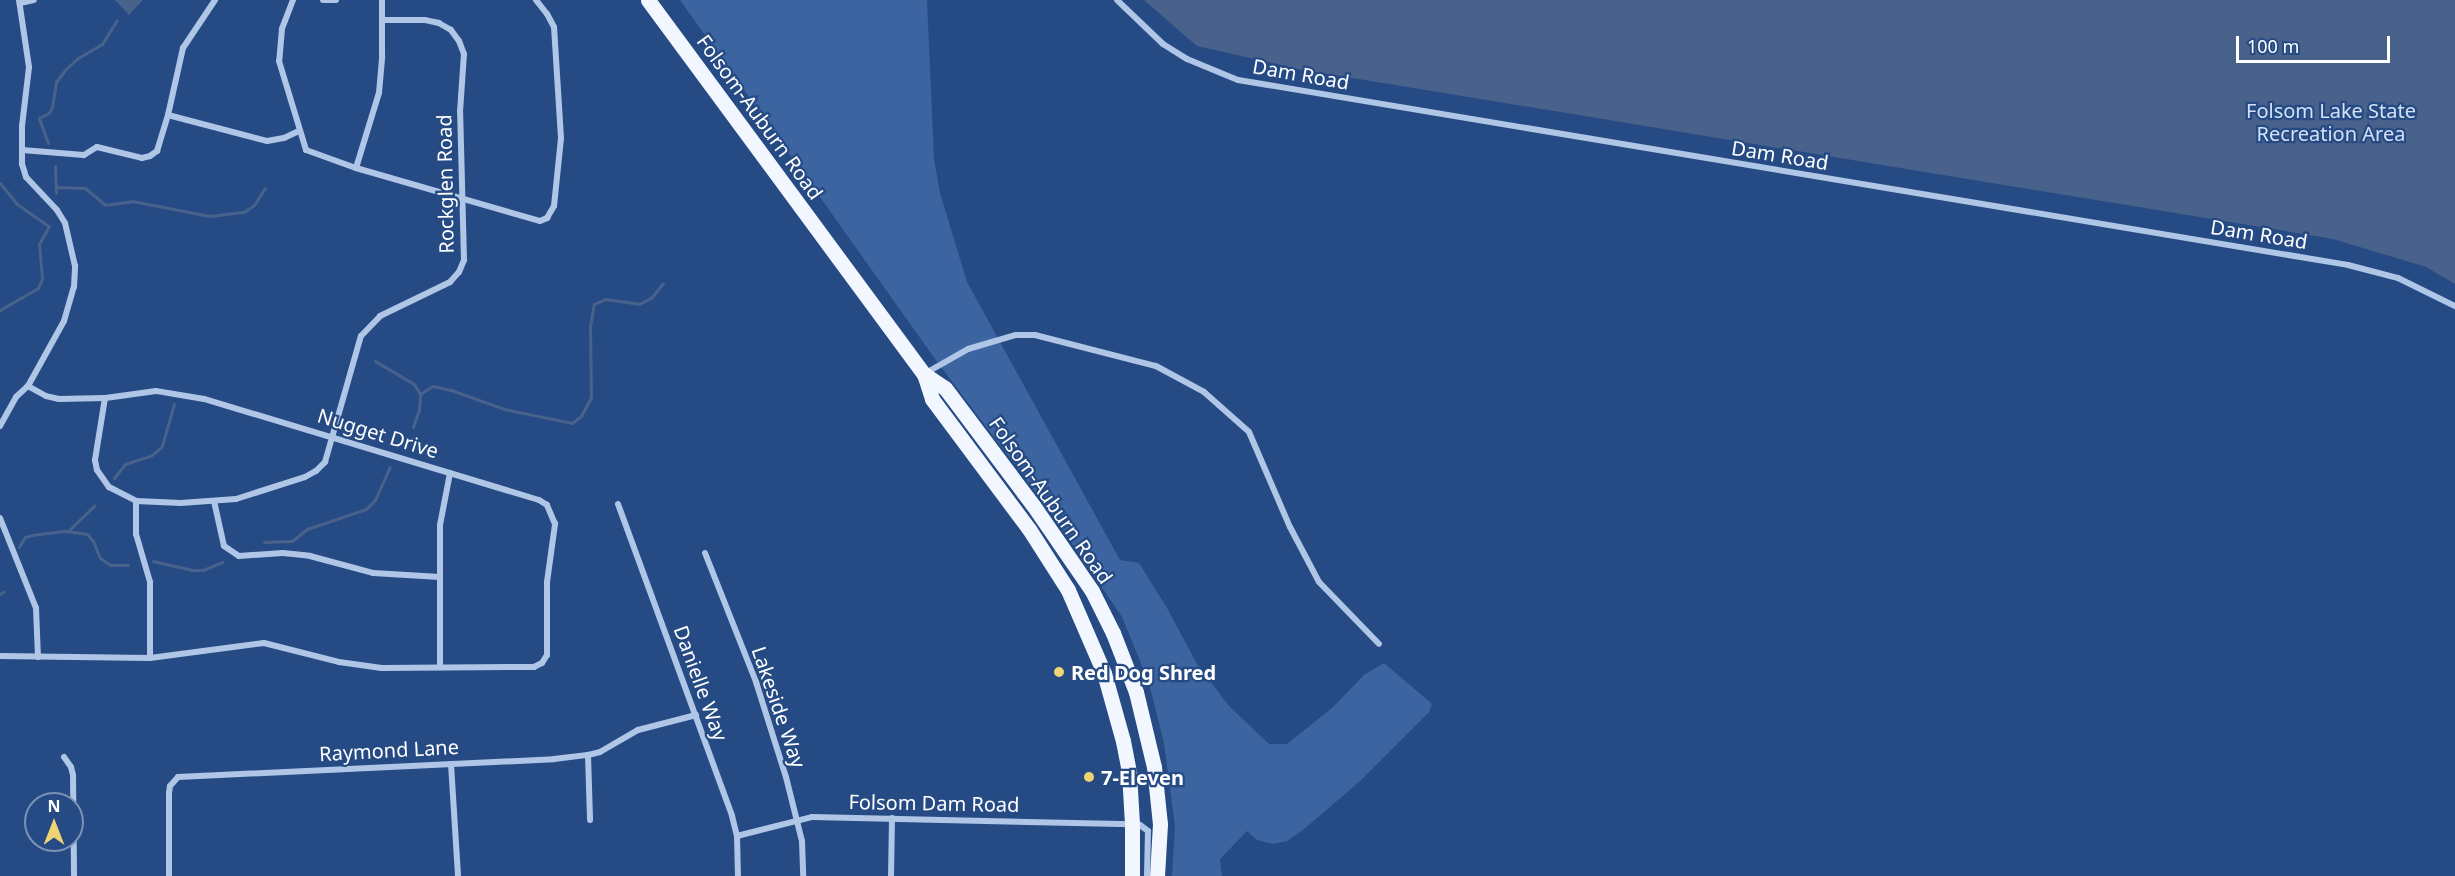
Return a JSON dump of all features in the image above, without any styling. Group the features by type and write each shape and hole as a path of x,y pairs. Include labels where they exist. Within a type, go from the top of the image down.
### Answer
{"main road":[{"name":"Folsom-Auburn Road","path":"648,0 924,374 932,399 1048,558 1068,590 1091,639 1115,708 1123,741 1129,773 1132,876"},
{"name":"Folsom-Auburn Road","path":"924,374 945,388 1039,513 1092,591 1113,633 1136,692 1154,767 1161,824 1156,876"}],"street":[{"path":"0,426 16,397 27,386 69,309 75,266 65,223 57,210 26,177 22,164 29,67 19,1 34,0"},
{"path":"22,150 84,155 97,147 142,158 157,151 168,115 183,48 215,0"},
{"path":"293,0 282,29 279,61 302,143 310,152 356,168 540,222 551,213 559,172 561,138 554,27 548,14 536,0"},
{"path":"323,0 336,0"},
{"path":"356,168 379,93 382,0"},
{"name":"Dam Road","path":"1118,0 1163,44 1212,71 1238,80 2348,265 2398,278 2423,288 2455,306"},
{"name":"Rockglen Road","path":"105,398 95,460 97,470 109,487 136,501 214,501 255,495 316,471 325,462 361,336 380,316 444,285 459,272 464,260 460,112 465,68 464,54 459,41 450,30 439,23 425,20 382,20"},
{"path":"168,115 267,141 284,138 299,131"},
{"path":"924,374 968,349 1016,335 1035,335 1156,366 1204,392 1249,432 1290,527 1318,582 1379,644"},
{"name":"Nugget Drive","path":"27,386 46,396 59,399 105,398 156,391 204,399 334,436 539,500 553,514 555,524 547,582 547,655 542,663 531,667 440,667"},
{"path":"0,656 150,658 264,643 359,666 440,667 442,509 450,473"},
{"path":"136,501 136,534 150,582 150,658"},
{"path":"214,501 224,546 239,556 283,553 305,555 333,560 373,573 440,576"},
{"name":"Danielle Way","path":"618,504 696,715 737,836 738,876"},
{"path":"0,518 36,608 38,657"},
{"name":"Lakeside Way","path":"705,553 756,682 799,821 803,876"},
{"name":"Raymond Lane","path":"169,876 169,792 170,786 178,777 588,755 600,752 638,730 696,715"},
{"path":"588,755 591,820"},
{"path":"64,757 71,766 73,776 74,876"},
{"path":"452,764 458,876"},
{"name":"Folsom Dam Road","path":"737,836 812,817 1132,824"},
{"path":"891,876 892,819"},
{"path":"1132,824 1140,825 1148,831 1147,876"}],"shaded area":[{"path":"115,0 143,0 129,15"},
{"path":"680,0 927,0 934,159 940,193 967,282 1120,560 1139,563 1167,608 1197,664 1229,706 1269,744 1287,744 1332,708 1364,675 1384,663 1432,704 1429,712 1360,781 1303,830 1287,841 1273,844 1257,840 1247,831 1220,859 1222,876 1172,876 1175,826 1164,743 1149,683 1122,617 1052,514 935,359"},
{"name":"Folsom Lake State Recreation Area","path":"1144,0 2455,0 2455,284 2426,267 2333,239 1298,69 1197,46"}],"waterway":[{"path":"48,143 39,118 49,113 52,107 56,82 78,58 102,44 117,20"},
{"path":"55,166 56,193"},
{"path":"0,183 17,204 49,226 39,244 42,279 38,288 0,310"},
{"path":"56,187 85,188 105,205 132,201 210,216 244,212 254,205 265,188"},
{"path":"413,427 419,410 420,394 433,386 504,409 572,423 581,416 591,397 590,326 594,304 605,299 639,304 651,298 663,283"},
{"path":"375,361 414,384 420,394"},
{"path":"114,478 125,464 152,455 162,446 174,404"},
{"path":"264,542 292,541 307,529 366,509 375,500 390,467"},
{"path":"68,531 95,505"},
{"path":"19,547 25,537 32,535 66,531 87,534 93,541 100,558 110,565 128,565"},
{"path":"153,561 191,570 203,570 222,562"}],"place":[{"name":"Red Dog Shred","path":"1059,672"},
{"name":"7-Eleven","path":"1089,777"}]}
